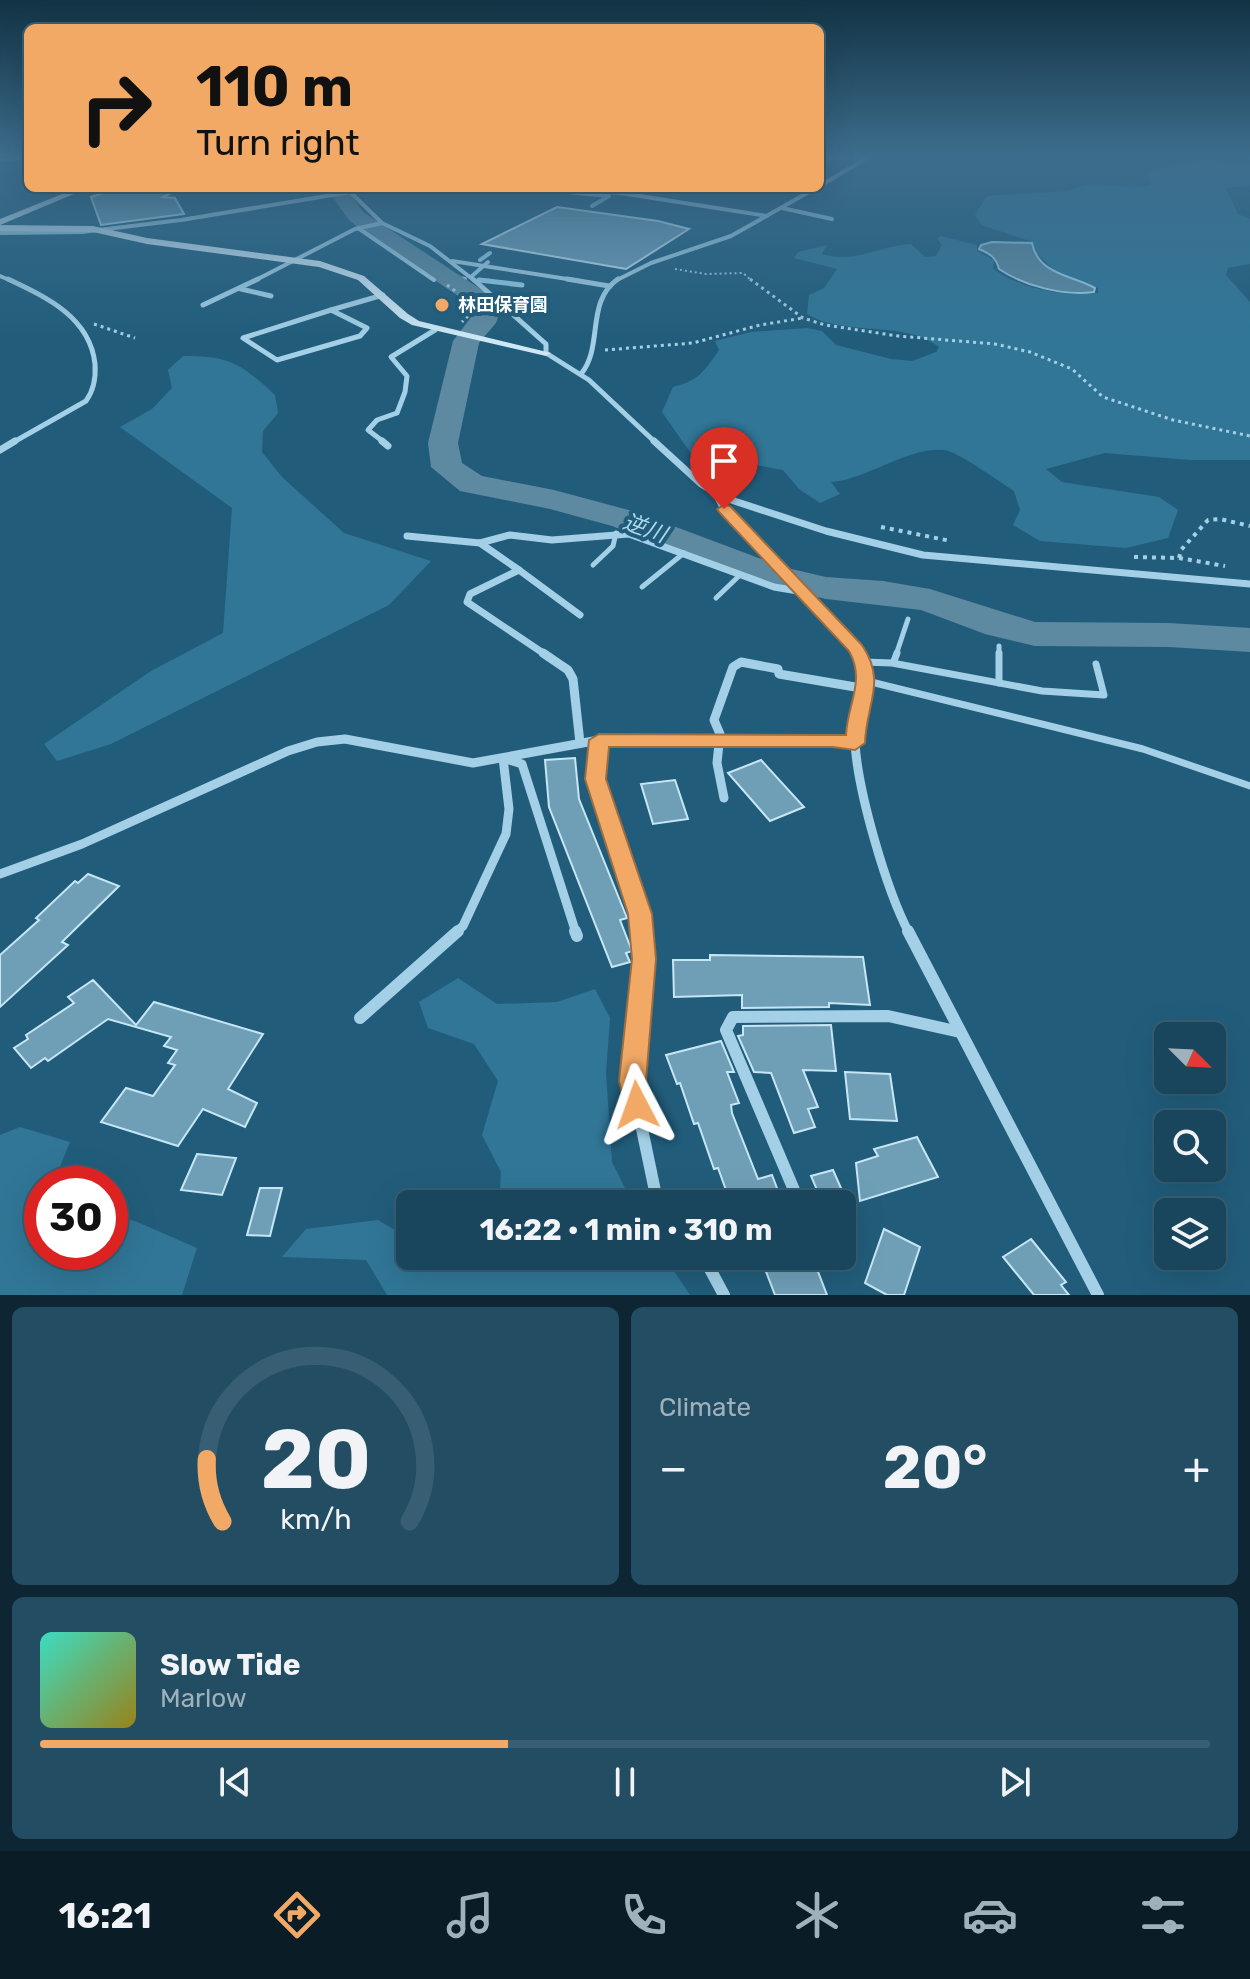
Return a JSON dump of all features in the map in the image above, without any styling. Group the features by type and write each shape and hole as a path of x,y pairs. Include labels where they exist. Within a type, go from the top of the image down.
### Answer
{"street":[{"path":"0,228 22,217"},
{"path":"0,228 93,229 197,217"},
{"path":"376,217 452,261 546,344 546,353"},
{"path":"581,374 590,366 594,326 609,286 624,276 731,236 764,217"},
{"path":"825,217 832,219"},
{"path":"203,305 298,261 360,227 382,223"},
{"path":"360,227 434,280"},
{"path":"93,229 147,241 298,261 349,272 383,295 404,316 435,330 546,353 581,374 681,466 716,493 808,526 880,547 923,555 1250,584"},
{"path":"452,261 609,286"},
{"path":"0,276 47,297 73,316 95,351 95,378 91,395 0,450"},
{"path":"240,288 271,296"},
{"path":"331,310 367,328 360,336 277,360 243,338 331,310 383,295"},
{"path":"388,446 368,430 377,420 397,413 406,388 404,371 391,357 435,330"},
{"path":"716,493 724,509 787,572 864,662 867,685 856,724 855,743 866,804 889,888 898,912 1098,1295"},
{"path":"407,536 480,543 510,535 552,540 629,534 740,575 802,590"},
{"path":"480,543 580,615"},
{"path":"519,570 470,594 467,602 568,670 573,679 580,743"},
{"path":"724,798 717,756 722,740 720,728 714,720 733,667 741,662 778,669 779,674 809,681 867,685"},
{"path":"0,874 82,844 263,762 317,742 345,739 473,763 599,740 833,740 855,743"},
{"path":"599,740 596,779 640,914 644,959 632,1081 655,1190"},
{"path":"503,758 522,764 577,936"},
{"path":"360,1018 463,926 506,834 509,809 503,758"},
{"path":"794,1190 726,1030 733,1017 888,1016 960,1032"},
{"path":"711,1270 724,1295"}],"lane":[{"path":"593,565 613,546 616,533"},
{"path":"642,587 684,553"},
{"path":"716,598 740,575"},
{"path":"894,661 908,619"},
{"path":"999,646 999,683"},
{"path":"864,662 894,661 910,668 999,683 1104,695 1096,664"},
{"path":"867,685 901,687 1143,749 1250,786"}],"path":[{"path":"656,264 687,272 743,273 803,318"},
{"path":"434,280 441,280 469,301 468,316 449,333"},
{"path":"73,316 135,338"},
{"path":"592,350 693,343 760,325 803,318 884,334 995,344 1030,352 1072,369 1103,397 1173,420 1250,436"},
{"path":"1179,558 1181,550 1208,520 1220,519 1250,526"},
{"path":"875,527 951,541"},
{"path":"1126,557 1179,558 1231,567"}],"shaded area":[{"path":"977,217 1250,219 1250,264 1228,268 1226,275 1250,302 1250,460 1190,460 1105,453 1046,469 1062,482 1159,497 1178,510 1168,538 1126,548 1040,541 1013,525 1020,510 1014,491 969,461 945,450 917,453 860,475 831,482 840,494 820,503 799,489 783,470 744,463 719,468 692,455 662,412 673,387 695,378 709,364 719,350 715,341 751,332 807,328 822,331 836,345 891,359 912,361 936,352 939,347 909,333 839,325 807,314 809,295 824,288 837,269 794,258 798,252 827,245 822,254 845,257 911,244 925,257 936,256 942,245 937,238 941,236 977,245 977,251 994,260 993,268 1015,281 1042,290 1071,294 1098,293 1098,288 1055,271 1037,254 1032,242 982,225"},
{"path":"992,242 1032,243 1035,253 1048,267 1095,288 1094,292 1057,291 1009,275 999,269 992,256 979,249 981,245"},
{"path":"183,356 212,358 234,364 275,395 278,413 263,431 262,452 282,477 344,533 431,561 389,605 111,744 57,761 44,744 151,671 223,633 232,508 120,427 152,409 172,388 168,370"},
{"path":"458,978 497,1004 557,1002 595,989 610,1018 606,1073 612,1162 626,1190 500,1190 501,1172 482,1135 498,1081 474,1044 428,1028 419,1002"},
{"path":"20,1127 70,1142 60,1166 24,1166 24,1270 128,1270 128,1219 197,1248 182,1295 0,1295 0,1135"},
{"path":"378,1220 396,1231 396,1270 673,1270 690,1295 387,1295 366,1260 282,1257 306,1229"}],"building":[{"path":"98,217 158,217 101,225"},
{"path":"536,217 632,217 689,229 626,269 482,244"},
{"path":"575,758 579,799 627,918 620,920 632,951 626,953 630,962 612,967 549,807 545,760"},
{"path":"761,760 804,807 770,821 728,773"},
{"path":"675,780 688,819 653,824 641,784"},
{"path":"88,874 119,886 62,942 68,945 0,1007 0,955 39,920 36,918 75,881 78,883"},
{"path":"710,955 863,957 870,1005 829,1003 829,1007 742,1008 742,995 674,997 673,960 710,960"},
{"path":"93,980 136,1025 154,1002 263,1034 228,1089 257,1103 245,1127 203,1109 178,1146 101,1122 126,1088 153,1096 175,1065 168,1063 177,1050 164,1046 171,1037 108,1019 48,1061 45,1058 31,1068 14,1048 28,1039 26,1035 74,1003 68,997"},
{"path":"831,1025 836,1071 803,1070 818,1107 808,1109 815,1127 794,1133 771,1073 754,1072 738,1036 743,1035 743,1026"},
{"path":"721,1041 734,1072 727,1072 739,1103 731,1105 732,1113 758,1179 772,1175 778,1190 726,1190 718,1168 714,1169 698,1123 694,1124 680,1083 677,1084 666,1055"},
{"path":"845,1072 890,1074 897,1121 850,1119"},
{"path":"917,1137 938,1177 860,1201 856,1163 878,1156 874,1149"},
{"path":"197,1154 236,1158 222,1195 181,1190"},
{"path":"833,1170 842,1190 817,1190 811,1176"},
{"path":"260,1188 282,1188 270,1236 247,1235"},
{"path":"884,1229 920,1247 904,1295 887,1295 865,1283"},
{"path":"1031,1239 1066,1282 1061,1285 1069,1295 1034,1295 1003,1257"},
{"path":"765,1270 817,1270 827,1295 775,1295"}],"waterway":[{"name":"逆川","path":"358,217 476,297 488,311 483,323 466,341 443,443 447,467 472,484 554,500 624,519 771,575 826,588 883,592 930,600 999,626 1035,634 1169,635 1250,640"},
{"path":"480,260 490,253"},
{"path":"472,276 488,262"},
{"path":"456,280 463,279"},
{"path":"456,280 465,279"},
{"name":"逆川","path":"448,282 456,280"},
{"name":"逆川","path":"452,281 456,280"},
{"path":"491,281 479,280 522,285"}],"place":[{"name":"林田保育園","path":"442,305"}],"route":[{"path":"637,1105 632,1081 640,1028 644,959 640,914 596,779 599,740 833,740 855,743 856,724 867,689 864,662 856,649 787,572 724,509"}]}
